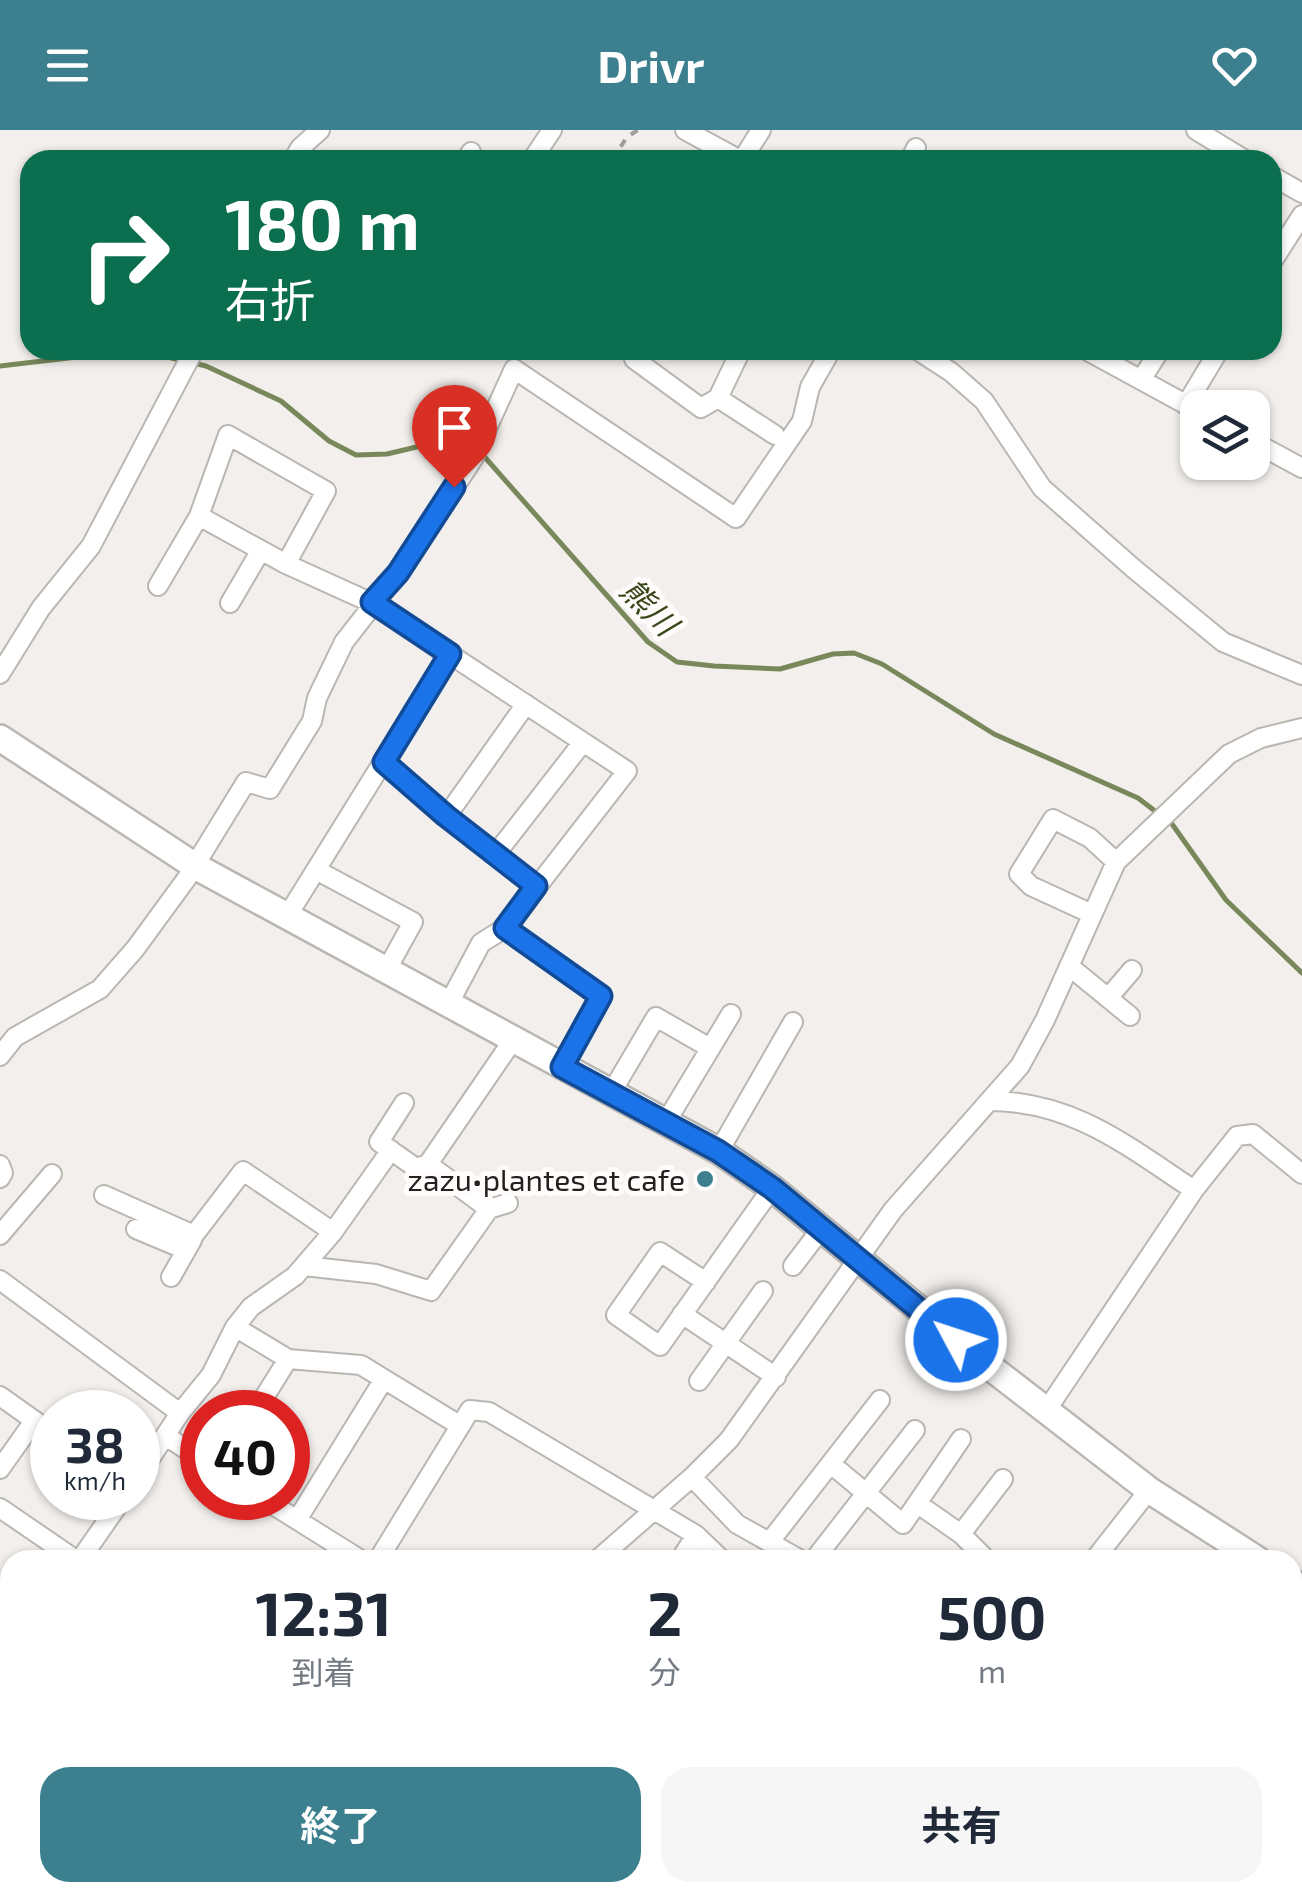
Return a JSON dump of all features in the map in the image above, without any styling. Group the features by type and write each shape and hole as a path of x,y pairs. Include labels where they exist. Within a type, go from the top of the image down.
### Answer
{"street":[{"path":"299,150 320,130"},
{"path":"685,130 711,150"},
{"path":"1196,130 1229,150"},
{"path":"1282,246 1302,214"},
{"path":"0,674 42,608 91,546 190,360"},
{"path":"635,360 701,408 718,398 736,360"},
{"path":"0,1056 15,1036 100,989 135,949 195,866 246,782 270,789 312,721 317,698 344,642 398,573 476,452 514,369 736,518 802,421 810,387 825,360"},
{"path":"933,360 984,401 1042,488 1190,616 1223,642 1302,674"},
{"path":"1104,360 1180,401"},
{"path":"1141,380 1154,360"},
{"path":"1200,390 1214,360"},
{"path":"718,398 775,435"},
{"path":"158,586 199,516 228,435 326,491 286,564"},
{"path":"1270,451 1302,468"},
{"path":"199,516 286,564 372,602 626,770 505,928 481,943 448,1005"},
{"path":"230,603 261,550"},
{"path":"286,918 450,654"},
{"path":"446,816 526,704"},
{"path":"607,1550 730,1440 893,1210 1020,1066 1046,1020 1116,862 1229,754 1261,738 1302,728"},
{"path":"0,738 195,866 718,1151 772,1188 1149,1490 1242,1550"},
{"path":"495,855 583,742"},
{"path":"384,762 536,886"},
{"path":"1092,914 1031,886 1019,874 1053,819 1090,838 1116,862"},
{"path":"318,870 413,922 386,971"},
{"path":"505,928 601,996 562,1067"},
{"path":"1069,966 1130,1016"},
{"path":"1108,998 1132,970"},
{"path":"666,1122 731,1014"},
{"path":"611,1093 656,1017 710,1048"},
{"path":"718,1151 793,1022"},
{"path":"0,1024 15,1036"},
{"path":"404,1104 379,1142 416,1168 428,1164 513,1040"},
{"path":"989,1101 1049,1107 1076,1117 1104,1130 1194,1190"},
{"path":"1046,1411 1194,1190 1237,1136 1253,1134 1302,1174"},
{"path":"199,1390 250,1307 304,1266 391,1150"},
{"path":"428,1164 489,1209"},
{"path":"0,1165 4,1173 0,1178"},
{"path":"170,1277 190,1242 243,1171 333,1232"},
{"path":"0,1235 52,1174"},
{"path":"706,1282 660,1252 616,1315 660,1346 682,1314 706,1282 772,1188"},
{"path":"104,1195 190,1242"},
{"path":"304,1266 376,1274 432,1290 489,1209 508,1204"},
{"path":"793,1266 822,1228"},
{"path":"136,1230 190,1242"},
{"path":"0,1280 180,1413 160,1445"},
{"path":"699,1381 763,1292"},
{"path":"682,1314 776,1377"},
{"path":"236,1328 288,1359 361,1365 460,1425"},
{"path":"269,1390 288,1359"},
{"path":"310,1499 384,1379"},
{"path":"0,1396 30,1418"},
{"path":"771,1540 880,1400"},
{"path":"384,1550 470,1410 489,1412 696,1535 712,1550"},
{"path":"0,1469 30,1427"},
{"path":"822,1550 915,1430"},
{"path":"166,1436 180,1445"},
{"path":"831,1464 903,1524 961,1439"},
{"path":"692,1477 738,1524 786,1550"},
{"path":"961,1534 1003,1479"},
{"path":"1102,1550 1149,1490"},
{"path":"918,1504 977,1550"},
{"path":"0,1508 63,1550"},
{"path":"85,1550 107,1520"},
{"path":"297,1520 344,1550"},
{"path":"686,1550 696,1535"}],"path":[{"path":"619,150 638,130"}],"waterway":[{"name":"熊川","path":"0,366 51,360"},
{"name":"熊川","path":"180,360 206,366 281,401 329,441 356,455 448,444 472,451"},
{"name":"熊川","path":"482,454 648,642 677,662 780,669 833,654 854,653 882,664 994,734 1138,798 1172,824 1226,900 1302,973"}],"place":[{"name":"zazu•plantes et cafe","path":"705,1179"}],"route":[{"path":"454,487 398,573 372,602 450,654 384,762 536,886 505,928 601,996 562,1067 718,1151 772,1188 956,1340"}]}
